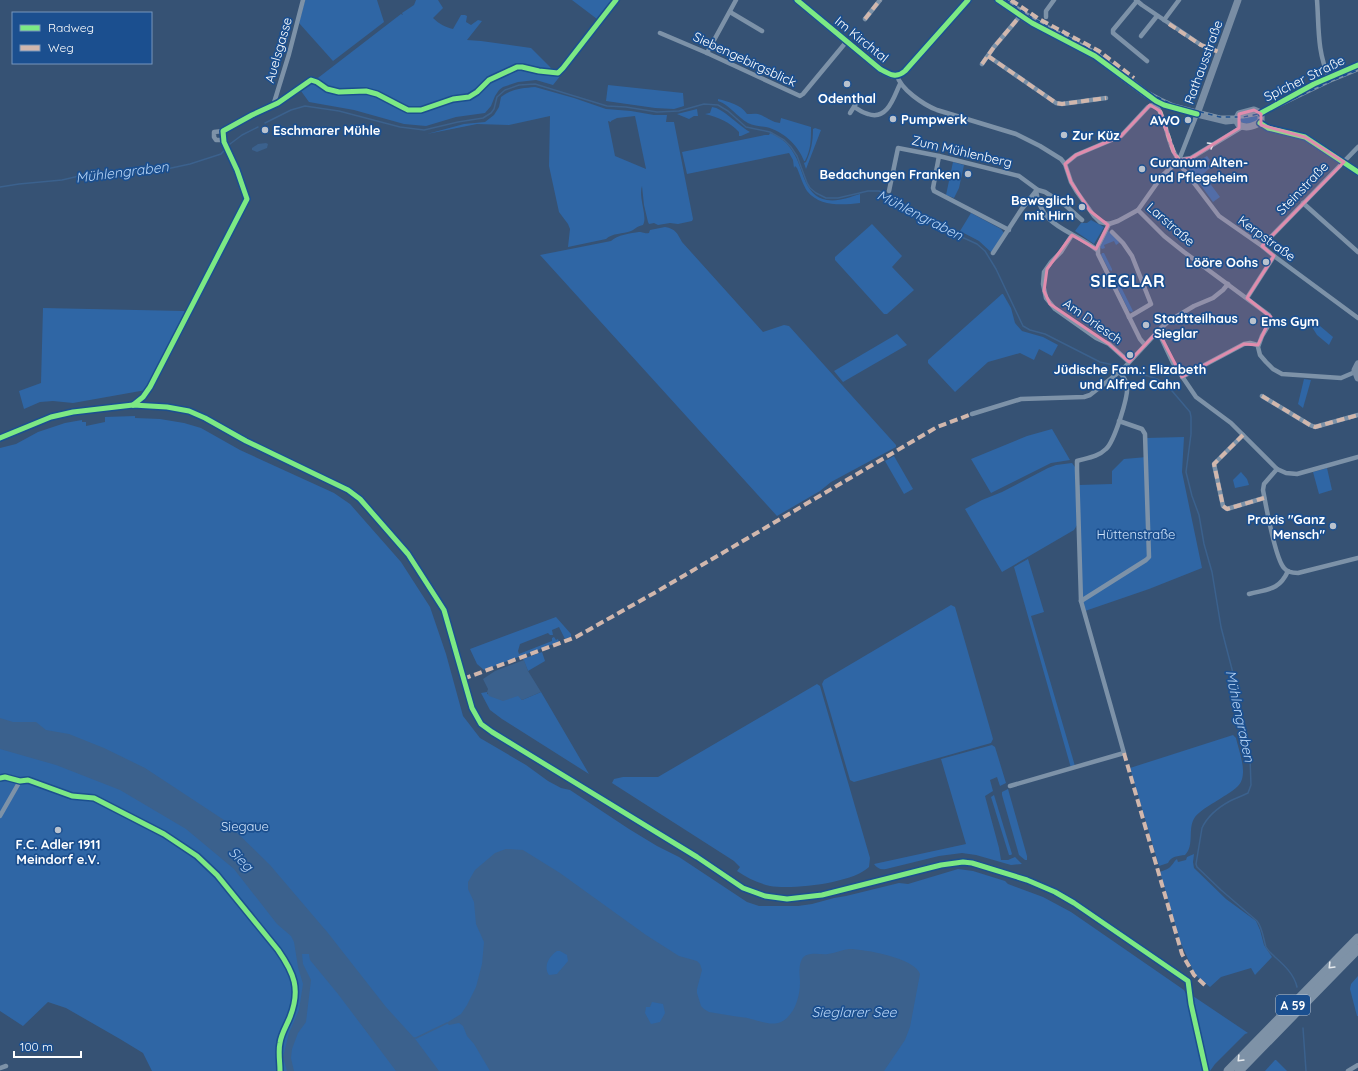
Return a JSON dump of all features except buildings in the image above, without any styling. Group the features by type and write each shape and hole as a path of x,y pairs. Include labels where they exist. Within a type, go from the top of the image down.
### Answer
{"highway":[{"name":"A 59","path":"1228,1071 1358,938"},
{"name":"A 59","path":"1240,1071 1358,949"}],"street":[{"name":"Auelsgasse","path":"223,131 252,115 273,106 289,54 303,0"},
{"path":"558,73 564,68 616,0"},
{"path":"707,53 736,0"},
{"name":"Im Kirchtal","path":"797,0 880,69 891,75 897,76"},
{"path":"865,19 880,0"},
{"path":"968,0 905,71 897,76 900,84 920,101 932,108 1016,134 1040,146 1065,164 1071,182 1090,212 1100,222 1109,224 1098,246 1098,254 1140,339 1145,345"},
{"path":"998,0 1036,26 1095,56 1156,101 1167,106 1226,121 1236,120"},
{"path":"1046,17 1046,11 1054,0"},
{"path":"1164,20 1179,0"},
{"name":"Rathausstraße","path":"1138,210 1162,176 1180,160 1238,0"},
{"path":"1317,0 1320,54 1328,77"},
{"path":"1147,61 1113,33 1113,30 1137,1 1201,45 1220,52"},
{"path":"730,12 762,31"},
{"path":"982,64 1020,16"},
{"path":"1142,36 1157,16"},
{"name":"Siebengebirgsblick","path":"660,33 800,96 847,41"},
{"path":"988,56 1056,103 1062,104 1106,98"},
{"name":"Spicher Straße","path":"1260,113 1328,77 1358,65"},
{"path":"850,113 855,104 871,115 882,113 890,106 900,84"},
{"name":"Kerpstraße","path":"1065,164 1076,155 1121,136 1150,105 1154,105 1160,111 1174,153 1180,160 1181,166 1216,213 1358,318"},
{"path":"1180,160 1191,158 1242,127 1254,126 1260,123 1262,118 1260,113 1254,110 1242,112 1237,116 1236,120"},
{"path":"1236,120 1242,127"},
{"path":"1260,123 1268,128 1305,137 1358,172"},
{"name":"Steinstraße","path":"1262,246 1302,203 1358,147"},
{"name":"Zum Mühlenberg","path":"889,191 898,148 939,156 1019,176 1037,190 1045,192 1065,205 1082,220"},
{"path":"939,156 933,188 934,191 1008,230"},
{"path":"993,253 1029,199 1037,190"},
{"path":"1037,190 1038,203 1044,214 1051,222 1097,250"},
{"path":"1302,203 1358,252"},
{"name":"Larstraße","path":"1109,224 1125,218 1138,210 1174,244 1271,317 1271,321 1258,345"},
{"path":"1112,232 1128,250 1151,304 1129,317"},
{"name":"Am Driesch","path":"1072,235 1061,252 1044,272 1043,284 1046,298 1055,308 1096,338 1109,344 1124,367"},
{"path":"1247,298 1274,256"},
{"path":"972,414 1021,399 1087,396 1124,367 1169,321 1185,310 1217,295 1228,284"},
{"path":"1158,331 1182,377 1196,397 1231,423 1277,469 1286,473 1297,474 1358,457"},
{"path":"1182,377 1244,344 1250,343 1258,345 1263,359 1273,369 1282,374 1341,378 1356,375 1358,364"},
{"path":"1010,786 1124,753 1081,601 1076,470 1077,461 1099,454 1107,448 1112,441 1128,391 1124,367"},
{"path":"1262,396 1304,422 1315,426 1358,416"},
{"path":"1081,601 1146,560 1149,556 1145,434 1142,429 1119,421"},
{"path":"1243,435 1214,464 1223,506 1227,509 1264,498"},
{"path":"1277,469 1264,484 1263,490 1278,558 1281,565 1288,572 1298,573 1358,558"},
{"path":"1249,594 1276,587 1283,581 1288,572"},
{"path":"0,816 20,781"},
{"path":"1348,1071 1358,1065"},
{"path":"0,1068 6,1066"}],"highlighted area":[{"path":"1150,105 1160,111 1174,153 1179,160 1191,158 1239,128 1239,114 1254,110 1261,114 1261,125 1305,137 1344,162 1262,246 1274,256 1247,298 1271,317 1258,345 1244,344 1182,377 1158,331 1129,362 1109,344 1050,304 1044,291 1047,269 1072,235 1096,249 1108,225 1090,211 1071,182 1065,164 1076,155 1121,136"}],"green space":[{"path":"305,0 377,0 384,22 333,61 299,23"},
{"path":"416,0 438,0 443,8 433,18 440,24 453,29 461,15 467,16 466,22 471,25 478,20 482,21 467,40 531,48 554,73 561,75 553,85 536,80 518,82 503,87 499,90 491,106 485,113 456,117 426,126 404,124 354,110 309,102 301,91 401,14 403,15 402,13 414,5"},
{"path":"572,0 615,0 600,18 597,19"},
{"path":"854,35 857,38 857,41 859,40 878,56 876,58 852,38"},
{"path":"608,85 683,93 684,106 674,109 655,108 606,101"},
{"path":"535,87 606,109 654,115 667,115 666,122 674,122 693,219 692,221 678,224 649,224 644,205 642,186 641,196 644,217 643,225 638,226 631,231 614,235 606,239 568,247 570,229 559,212 549,166 550,116 509,125 477,124 427,134 464,124 485,122 494,115 499,107 501,97 505,94 522,88","holes":["635,116 646,169 615,156 608,121 611,122 617,118"]},
{"path":"718,99 738,106 747,114 759,114 772,121 780,123 781,118 811,127 810,144 805,161 794,144 784,135 766,127 748,123 726,105 718,101"},
{"path":"712,107 721,110 750,132 739,136 739,132 728,123 719,118 705,114 710,113"},
{"path":"697,109 698,116 694,116 689,119 677,114"},
{"path":"1258,116 1258,120 1256,122 1244,124 1240,121 1240,118"},
{"path":"815,128 821,130 806,169 804,163 806,162 809,154 813,129"},
{"path":"770,133 783,140 789,146 797,158 805,180 813,193 827,200 844,199 860,194 860,203 832,204 818,200 812,196 807,191 797,168 795,166 794,168 793,160 789,153 687,174 682,152 769,135"},
{"path":"1207,156 1210,160 1207,163 1210,168 1203,174 1220,197 1213,202 1187,166 1190,162 1192,165"},
{"path":"953,162 964,165 959,188 954,198 946,195"},
{"path":"971,213 1001,229 1004,233 992,253 979,241 960,231"},
{"path":"1091,220 1104,227 1094,244 1075,231 1081,223 1087,223"},
{"path":"872,224 902,256 892,267 914,290 887,314 884,314 835,260 835,257"},
{"path":"665,227 676,232 682,242 763,332 784,325 789,326 896,445 896,447 831,482 820,491 777,516 540,255 611,241 617,237 628,234 639,232 649,233 650,230"},
{"path":"1108,231 1116,236 1119,243 1116,245 1114,241 1104,245 1105,248 1102,249 1100,247"},
{"path":"1104,253 1112,271 1109,270 1101,255"},
{"path":"1113,274 1115,275 1133,311 1132,312 1129,311 1112,277"},
{"path":"1002,294 1011,308 1015,323 1022,331 1043,337 1058,345 1052,356 1039,349 1034,360 1020,353 988,362 955,392 928,363 928,360"},
{"path":"43,308 184,311 186,313 146,390 73,403 53,401 40,402 24,409 19,391 41,383"},
{"path":"1314,325 1320,326 1333,337 1329,345 1317,335 1312,327"},
{"path":"897,334 907,345 843,382 834,371"},
{"path":"1304,379 1311,380 1303,408 1298,404"},
{"name":"Siegaue","path":"135,416 135,418 160,419 184,423 201,428 240,450 334,493 350,504 401,562 430,607 446,654 463,716 480,738 526,765 548,781 561,788 570,790 629,829 679,857 747,902 759,906 798,906 899,883 908,884 958,869 973,871 1005,881 1008,884 1043,897 1071,912 1184,990 1188,997 1190,994 1248,1033 1245,1034 1215,1064 1210,1071 152,1071 143,1053 66,1008 48,1002 23,1026 0,1011 0,448 16,444 38,432 65,423 82,420 82,422 86,422 86,426 105,422 105,417"},
{"path":"1052,429 1070,460 1051,463 991,493 971,459 1027,436"},
{"name":"Hüttenstraße","path":"1184,437 1182,472 1202,568 1149,589 1085,611 1081,594 1079,485 1112,484 1112,471 1124,459 1147,457 1146,438"},
{"path":"894,456 913,489 904,494 885,461"},
{"path":"1072,463 1075,467 1077,525 1074,530 1002,572 965,509 1048,468 1056,465"},
{"path":"1327,468 1332,490 1319,494 1313,472"},
{"path":"1241,472 1247,479 1249,485 1235,488 1233,480"},
{"path":"1028,559 1044,612 1031,616 1075,766 1071,768 1014,567"},
{"path":"951,605 955,607 993,739 991,743 854,782 850,780 822,684 824,680"},
{"path":"556,617 571,634 571,637 565,639 559,627 552,630 553,635 548,633 520,644 518,651 519,654 552,641 552,638 554,637 556,640 558,639 559,642 484,670 477,664 470,649"},
{"path":"542,652 545,661 528,671 523,659"},
{"path":"817,684 820,686 870,858 869,867 861,873 836,881 807,886 780,887 761,883 737,871 740,867 734,861 612,783 614,779 623,777 658,777"},
{"path":"487,692 487,694 519,696 522,700 541,692 589,774 490,710 481,693"},
{"path":"1233,735 1236,738 1242,763 1243,776 1241,781 1232,791 1204,809 1195,817 1191,826 1190,846 1185,855 1177,856 1168,863 1159,866 1130,768"},
{"path":"992,745 995,747 1006,783 1000,786 997,777 990,780 993,791 985,796 1001,860 1008,860 1015,857 1022,864 1011,865 976,855 962,853 939,856 886,869 876,867 874,864 966,844 941,759"},
{"path":"1008,789 1027,860 1019,855 1002,795 1002,792"},
{"path":"994,795 1012,854 1011,855 1009,855 991,797"},
{"path":"1194,854 1194,868 1226,899 1256,921 1264,945 1272,957 1255,975 1251,968 1221,977 1210,987 1195,975 1180,941 1160,872 1169,868 1177,859 1178,862 1186,860 1187,857"},
{"path":"1358,976 1357,1016 1350,989 1351,984"},
{"path":"1276,1060 1287,1071 1265,1071"}],"water":[{"path":"258,144 268,144 267,148 257,152 252,150 252,148"},
{"path":"524,660 528,671 541,692 522,700 518,696 503,701 489,696 487,692 488,689 483,679 495,671"},
{"name":"Sieg","path":"0,718 13,722 36,722 46,730 69,734 104,748 145,768 224,820 270,865 328,933 386,1007 416,1040 439,1071 396,1071 338,994 310,960 309,954 302,954 303,964 311,980 306,1022 298,1033 292,1049 291,1058 294,1071 287,1071 283,1057 289,1033 299,1010 303,984 298,967 294,942 291,936 277,924 234,869 186,829 120,790 56,765 0,749"},
{"name":"Sieglarer See","path":"506,849 523,850 560,873 646,935 679,956 697,961 702,970 697,993 701,1006 709,1012 769,1023 781,1022 793,1011 800,988 801,962 804,957 810,954 828,954 849,949 856,949 877,953 909,963 916,968 920,974 910,1027 905,1040 884,1071 490,1071 474,1044 467,1036 463,1026 459,1023 449,1025 447,1023 461,1014 476,987 482,964 484,942 476,924 474,902 468,889 468,882 475,870 495,853","holes":["557,951 567,955 568,961 557,974 549,975 547,972 547,965","652,1002 663,1004 665,1013 660,1022 651,1024 645,1013 646,1007 650,1007"]}],"waterway":[{"name":"Mühlengraben","path":"265,123 291,110 305,106 339,111 400,127 424,130 483,118 491,113 494,109 497,97 505,90 519,85 535,84 607,106 626,107 657,112 679,111 704,104 718,105 728,111 746,127 770,132 784,140 797,156 807,183 816,193 826,198 838,198 868,191 879,191 890,196 942,228 977,244 985,251 996,269 1023,326 1030,330 1045,334 1100,362 1122,367"},
{"name":"Mühlengraben","path":"0,187 62,180 92,173 141,172 162,170 190,164 221,154 230,144 242,135 258,127"},
{"name":"Mühlengraben","path":"1126,369 1157,379 1167,385 1190,412 1191,434 1186,472 1192,496 1199,515 1204,544 1212,572 1221,627 1234,677 1250,758 1251,785 1248,793 1226,803 1207,820 1202,828 1196,864 1197,867 1221,890 1257,921 1262,930 1267,948 1288,970 1294,978 1297,987"},
{"path":"412,1038 416,1038 447,1023"},
{"name":"Mühlengraben","path":"1303,1028 1306,1071"}],"railway":[{"path":"1006,0 1038,21 1094,51 1146,91 1174,105 1220,117 1243,117 1264,113 1333,80 1358,70"}],"marked path":[{"path":"865,19 880,0"},
{"path":"1011,0 1039,19 1099,51 1134,78"},
{"path":"982,64 1020,16"},
{"path":"1169,24 1201,45 1219,52"},
{"path":"988,56 1056,103 1062,104 1106,98"},
{"path":"1160,111 1174,153 1179,160"},
{"path":"1262,396 1315,427 1358,415"},
{"path":"463,679 576,637 656,592 937,427 972,414"},
{"path":"1243,435 1214,464 1223,506 1227,509 1264,498"},
{"path":"1124,753 1182,954 1194,975 1207,987"}],"cycle path":[{"path":"133,405 143,397 150,387 247,199 237,170 224,142 223,131 278,103 311,80 327,89 339,92 366,91 377,94 408,110 421,110 453,99 469,97 477,92 489,80 517,67 558,73 616,0"},
{"path":"797,0 880,69 889,74 896,75 899,75 905,71 968,0"},
{"path":"998,0 1032,23 1095,56 1156,101 1164,105 1197,114"},
{"path":"1261,113 1314,84 1358,65"},
{"path":"1260,123 1268,128 1305,137 1358,172"},
{"path":"0,438 51,417 73,412 133,405 167,407 189,411 205,418 246,441 348,490 360,499 408,554 444,610 472,708 481,724 492,732 697,857 743,888 765,896 787,899 822,895 941,865 963,862 972,863 1027,880 1055,892 1074,903 1188,981 1191,1004 1206,1071"},
{"path":"0,778 5,777 20,781 28,780 72,796 94,798 164,834 197,856 217,875 278,950 292,974 295,998 279,1049 280,1071"}],"place":[{"name":"Odenthal","path":"847,84"},
{"name":"Pumpwerk","path":"893,119"},
{"name":"AWO","path":"1188,120"},
{"name":"Eschmarer Mühle","path":"265,130"},
{"name":"Zur Küz","path":"1064,135"},
{"name":"Curanum Alten- und Pflegeheim","path":"1142,169"},
{"name":"Bedachungen Franken","path":"968,174"},
{"name":"Beweglich mit Hirn","path":"1082,207"},
{"name":"Lööre Oohs","path":"1266,262"},
{"name":"Ems Gym","path":"1253,321"},
{"name":"Stadtteilhaus Sieglar","path":"1146,325"},
{"name":"Jüdische Fam.: Elizabeth und Alfred Cahn","path":"1130,355"},
{"name":"Praxis \"Ganz Mensch\"","path":"1333,526"},
{"name":"F.C. Adler 1911 Meindorf e.V.","path":"58,830"}],"district":[{"name":"SIEGLAR","path":"1128,280"}]}
